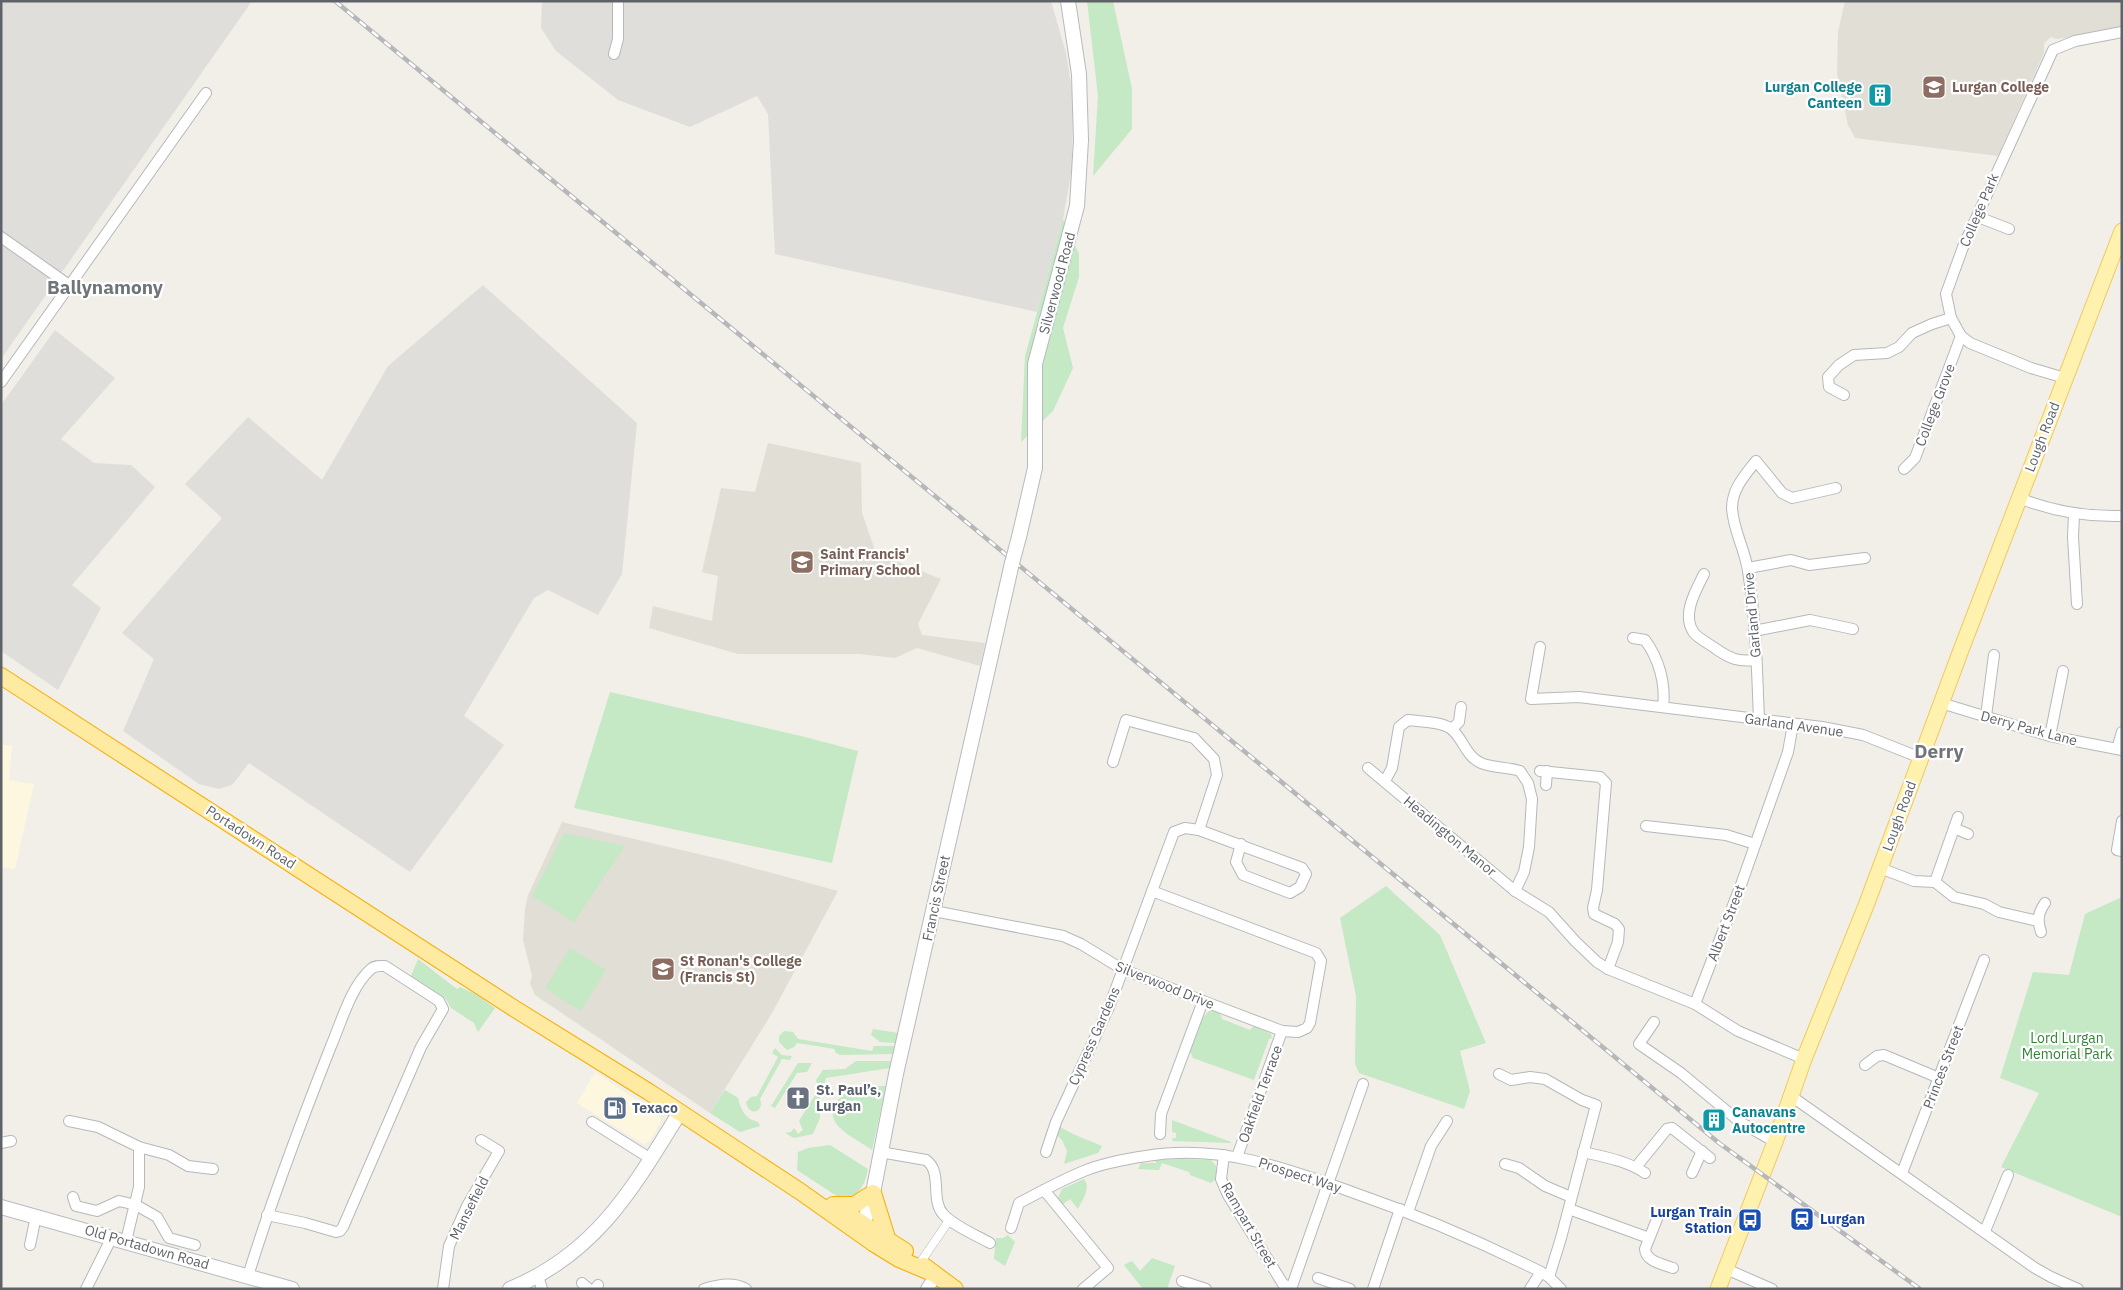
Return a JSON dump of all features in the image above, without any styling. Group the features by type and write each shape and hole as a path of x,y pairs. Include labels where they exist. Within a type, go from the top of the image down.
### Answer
{"highway":[{"name":"Portadown Road","path":"1,676 515,1009 680,1112 801,1192"},
{"path":"801,1192 831,1205 899,1260 955,1289"},
{"path":"801,1192 861,1228 887,1238 929,1275"},
{"path":"831,1205 854,1205 873,1193 887,1238"}],"main road":[{"name":"Silverwood Road","path":"1012,563 1035,468 1035,364 1077,206 1081,140 1079,74 1068,1"},
{"name":"Lough Road","path":"1718,1289 1775,1142 1804,1059 1880,868 1941,703 2122,231"},
{"name":"Francis Street","path":"861,1228 873,1193 880,1152 1012,563"},
{"path":"510,1289 540,1282 590,1238 625,1198 680,1112"},
{"name":"Old Portadown Road","path":"1,1207 292,1289"}],"street":[{"path":"614,54 618,38 618,1"},
{"name":"College Park","path":"1961,336 1952,318 1946,294 1963,247 1978,217 1992,180 2053,50 2075,41 2122,32"},
{"path":"1,382 206,93"},
{"path":"1978,217 2009,229"},
{"path":"1,237 69,285"},
{"path":"1844,395 1829,387 1828,382 1828,377 1838,364 1854,355 1887,353 1899,347 1912,333 1952,318"},
{"path":"1961,336 1970,343 2001,356 2031,368 2065,378"},
{"name":"College Grove","path":"1904,469 1915,458 1961,336"},
{"name":"Garland Drive","path":"1759,720 1748,568 1736,529 1732,507 1739,482 1756,461 1782,493 1792,498 1836,488"},
{"path":"2019,498 2034,504 2074,514 2122,516"},
{"path":"2074,514 2073,537 2077,604"},
{"path":"1748,568 1791,560 1809,566 1865,558"},
{"path":"1704,574 1691,601 1690,622 1694,633 1728,656 1741,662 1756,660"},
{"path":"1754,631 1810,620 1853,629"},
{"path":"1633,638 1645,640 1653,651 1661,675 1663,707"},
{"name":"Garland Avenue","path":"1540,647 1531,699 1579,698 1793,724 1863,735 1921,758"},
{"path":"1986,716 1994,655"},
{"path":"2050,736 2063,671"},
{"name":"Derry Park Lane","path":"1941,703 2050,736 2120,749 2122,732"},
{"path":"1452,729 1459,722 1461,707"},
{"path":"1113,762 1124,721 1128,720 1194,738 1214,759 1217,775 1199,830 1241,844 1302,868 1306,874 1300,887 1290,893 1243,875 1236,862 1241,844"},
{"path":"1385,781 1392,768 1398,727 1408,720 1442,725 1452,729 1472,757 1481,763 1520,771 1528,783 1532,798 1529,847 1524,872 1515,891"},
{"name":"Albert Street","path":"1695,1004 1788,752 1793,724"},
{"name":"Headington Manor","path":"1368,768 1515,891 1549,912 1597,962 1608,969 1695,1004"},
{"path":"1546,784 1544,771 1600,777 1606,783 1598,883 1593,908 1594,914 1615,924 1619,928 1618,942 1608,969"},
{"path":"1935,882 1958,817"},
{"path":"2122,821 2117,850 2122,851"},
{"path":"1646,826 1726,835 1755,844"},
{"name":"Cypress Gardens","path":"1046,1152 1056,1122 1108,1006 1174,832 1185,828 1199,830"},
{"path":"1954,828 1968,834"},
{"path":"1880,868 1914,880 1935,882 1954,897 1984,904 1999,912 2038,921"},
{"path":"1152,891 1312,951 1319,956 1321,962 1310,1023 1307,1028 1298,1032 1282,1031"},
{"path":"2041,932 2038,921 2040,910 2045,903"},
{"name":"Silverwood Drive","path":"934,911 1063,936 1081,944 1122,969 1203,1002 1282,1031"},
{"name":"Princes Street","path":"1902,1173 1984,960"},
{"path":"248,1276 267,1215 310,1098 352,996 370,970 376,966 385,966 439,1001 442,1009 421,1047 343,1227 340,1231 336,1232 305,1222 267,1215"},
{"path":"1160,1134 1162,1114 1203,1002"},
{"path":"1695,1004 1738,1031 1804,1059"},
{"path":"1654,1022 1639,1044 1681,1073 1740,1122 1775,1142"},
{"name":"Oakfield Terrace","path":"1237,1157 1282,1031"},
{"path":"1865,1065 1877,1056 1884,1055 1939,1078"},
{"path":"1499,1074 1511,1080 1530,1077 1545,1079 1582,1100 1596,1104 1569,1209 1545,1274 1530,1289"},
{"path":"1291,1289 1363,1084"},
{"path":"1791,1096 2051,1277 2078,1289"},
{"path":"68,1121 98,1127 139,1147 169,1155 188,1166 207,1164"},
{"path":"1374,1289 1431,1146 1447,1121"},
{"path":"592,1122 651,1159"},
{"path":"1584,1152 1613,1158 1641,1170 1668,1129 1672,1128 1706,1154 1692,1173"},
{"name":"Mansefield","path":"443,1289 449,1246 467,1206 499,1151 480,1140"},
{"path":"126,1242 139,1187 139,1147"},
{"path":"880,1152 926,1160 931,1164 934,1169 938,1205 943,1214 950,1220 989,1240"},
{"name":"Prospect Way","path":"1011,1228 1019,1203 1096,1167 1147,1156 1172,1153 1224,1155 1279,1166 1404,1210 1545,1274"},
{"name":"Rampart Street","path":"1224,1155 1221,1178 1228,1195 1284,1284 1291,1289"},
{"path":"1505,1164 1518,1168 1545,1186 1571,1196"},
{"path":"1985,1231 2008,1175"},
{"path":"1044,1190 1108,1268 1082,1289"},
{"path":"73,1197 76,1206 97,1211 119,1201 136,1204 157,1217 169,1238 195,1245"},
{"path":"1569,1209 1649,1238"},
{"path":"30,1245 36,1216"},
{"path":"1657,1219 1645,1249 1648,1258 1673,1268"},
{"path":"929,1275 950,1220"},
{"path":"86,1289 112,1237"},
{"path":"1726,1269 1772,1289"},
{"path":"1545,1274 1561,1289"},
{"path":"1318,1278 1350,1289"},
{"path":"1182,1280 1206,1289"},
{"path":"704,1289 722,1284 741,1286 746,1289"}],"shaded area":[{"path":"1,1 252,1 1,359"},
{"path":"542,1 1051,1 1066,53 1073,96 1072,168 1063,219 1037,312 775,254 768,114 757,96 690,127 618,100 556,51 541,28"},
{"name":"Lurgan College","path":"1845,1 2122,1 2122,30 2057,39 2051,37 2044,43 2044,53 1998,156 1855,138 1848,125 1837,74 1838,32"},
{"path":"483,285 637,423 622,574 598,615 548,590 534,598 464,716 504,745 410,872 249,763 232,785 219,789 199,784 123,731 154,659 122,633 222,518 185,484 248,417 322,480 388,366"},
{"path":"55,330 115,378 61,439 94,463 131,465 155,487 72,585 101,608 58,690 1,651 1,405"},
{"name":"Saint Francis' Primary School","path":"768,443 861,463 862,513 876,553 941,579 918,624 922,635 985,643 980,666 917,648 895,658 858,654 738,654 649,628 653,606 712,621 718,576 702,572 721,488 755,492"},
{"path":"1,744 12,746 9,780 34,784 15,869 1,867"},
{"name":"St Ronan's College (Francis St)","path":"562,822 724,860 838,891 772,1013 710,1113 535,995 530,983 532,976 523,940 525,909 528,895"},
{"path":"595,1072 658,1114 661,1121 650,1141 643,1144 577,1103"}],"green space":[{"path":"1087,1 1113,1 1132,89 1132,129 1093,176 1098,96"},
{"path":"1063,219 1079,254 1079,277 1063,328 1073,368 1053,411 1021,442 1025,356"},
{"path":"610,692 858,751 832,863 574,808"},
{"path":"564,833 625,846 574,922 532,896"},
{"path":"1386,886 1440,935 1486,1043 1460,1051 1470,1091 1464,1109 1359,1073 1355,1064 1356,996 1340,918"},
{"name":"Lord Lurgan Memorial Park","path":"2122,897 2122,1217 2001,1167 2039,1093 2000,1078 2033,972 2069,975 2085,914"},
{"path":"570,948 606,970 581,1011 545,988"},
{"path":"418,959 457,989 460,987 475,994 495,1008 478,1032 474,1023 451,1008 446,999 411,976"},
{"path":"1210,1010 1220,1013 1222,1019 1250,1030 1254,1026 1271,1034 1272,1038 1269,1039 1254,1080 1193,1058 1190,1051 1204,1016"},
{"path":"873,1029 898,1033 895,1043 880,1042 871,1035"},
{"path":"784,1031 793,1032 798,1039 872,1051 874,1046 895,1046 893,1054 840,1055 835,1052 835,1049 797,1043 794,1047 787,1050 779,1042 779,1036"},
{"path":"775,1048 782,1055 792,1056 790,1060 782,1059 760,1099 761,1104 758,1110 750,1110 746,1102 751,1097 757,1096 778,1057 772,1053"},
{"path":"856,1061 891,1061 890,1068 826,1078 820,1098 820,1118 813,1134 794,1138 785,1133 791,1132 794,1128 798,1134 803,1130 799,1121 819,1089 816,1080 823,1070 845,1069"},
{"path":"798,1063 812,1063 807,1072 797,1073 775,1108 771,1106"},
{"path":"859,1086 886,1086 872,1150 839,1127 834,1120 833,1108 836,1102 846,1093"},
{"path":"725,1090 738,1098 744,1113 750,1119 758,1122 760,1126 740,1132 710,1113"},
{"path":"1172,1120 1231,1143 1173,1141 1172,1138 1176,1138 1176,1133 1172,1132"},
{"path":"1060,1127 1102,1146 1098,1153 1064,1164 1067,1151 1062,1140 1057,1135"},
{"path":"830,1145 868,1169 865,1180 857,1193 843,1200 797,1170 798,1152 808,1148"},
{"path":"1156,1160 1211,1160 1216,1166 1216,1179 1211,1183 1190,1175 1189,1172 1162,1163 1159,1170 1138,1169 1141,1163 1156,1163"},
{"path":"1084,1179 1087,1186 1078,1209 1070,1199 1062,1205 1058,1198 1062,1189"},
{"path":"1008,1235 1015,1242 1005,1266 994,1259 996,1238 1003,1238"},
{"path":"1152,1258 1175,1266 1167,1289 1143,1289 1124,1265 1132,1261 1140,1271"}],"railway":[{"path":"335,1 1719,1143 1920,1289"}],"place":[{"name":"Lurgan College","path":"1934,87"},
{"name":"Lurgan College Canteen","path":"1880,95"},
{"name":"Saint Francis' Primary School","path":"802,562"},
{"name":"St Ronan's College (Francis St)","path":"663,969"},
{"name":"St. Paul’s, Lurgan","path":"798,1098"},
{"name":"Texaco","path":"615,1108"},
{"name":"Canavans Autocentre","path":"1714,1120"},
{"name":"Lurgan","path":"1802,1219"},
{"name":"Lurgan Train Station","path":"1750,1220"}],"district":[{"name":"Ballynamony","path":"105,287"},
{"name":"Derry","path":"1939,751"}]}
